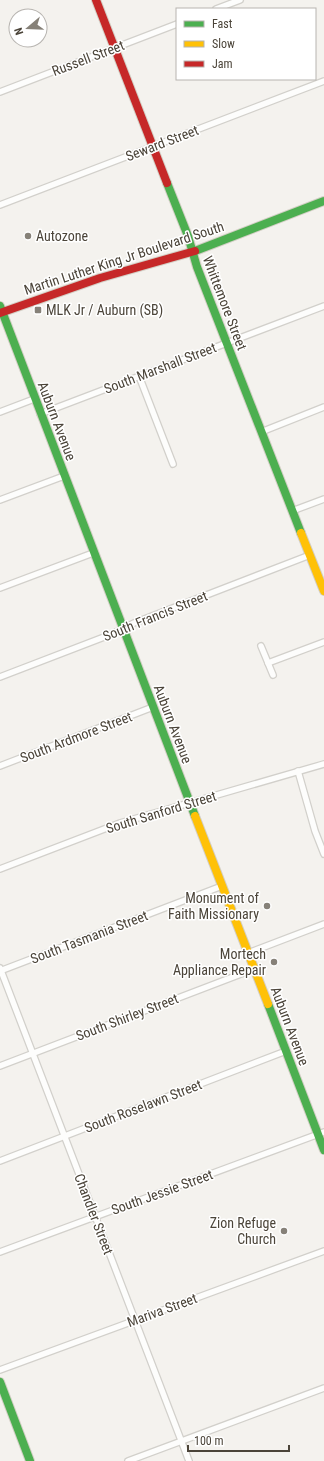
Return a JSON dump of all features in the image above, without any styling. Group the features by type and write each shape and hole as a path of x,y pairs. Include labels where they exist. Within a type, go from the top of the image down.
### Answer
{"main road":[{"name":"Whittemore Street","path":"96,0 188,236 192,252 226,343 324,591"},
{"name":"Martin Luther King Jr Boulevard South","path":"1,311 100,278 192,252 324,201"},
{"name":"Auburn Avenue","path":"1,311 286,1052 321,1134 324,1150"},
{"path":"0,1382 30,1461"}],"street":[{"path":"219,8 240,0"},
{"name":"Russell Street","path":"0,92 176,24"},
{"name":"Seward Street","path":"0,205 324,81"},
{"name":"South Marshall Street","path":"40,414 324,306"},
{"path":"139,376 173,464"},
{"path":"0,412 34,399"},
{"path":"261,432 324,407"},
{"path":"0,500 64,476"},
{"path":"292,511 324,499"},
{"path":"0,588 93,553"},
{"name":"South Francis Street","path":"0,677 310,555"},
{"path":"268,663 324,642"},
{"path":"261,646 273,675"},
{"name":"South Ardmore Street","path":"0,766 153,707"},
{"name":"South Sanford Street","path":"0,869 114,826 324,764"},
{"path":"298,771 315,831 324,854"},
{"name":"South Tasmania Street","path":"0,970 222,886"},
{"path":"248,953 324,924"},
{"name":"South Shirley Street","path":"0,1066 254,969"},
{"name":"Chandler Street","path":"0,970 189,1461"},
{"name":"South Roselawn Street","path":"0,1161 286,1052"},
{"name":"South Jessie Street","path":"0,1252 321,1134"},
{"name":"Mariva Street","path":"0,1370 324,1251"},
{"path":"128,1461 324,1388"}],"traffic: fast":[{"path":"167,183 188,236 197,267 301,533"},
{"path":"195,251 324,201"},
{"path":"0,306 195,816"},
{"path":"268,1004 324,1150"},
{"path":"0,1382 30,1461"}],"traffic: slow":[{"path":"301,533 324,591"},
{"path":"195,816 268,1004"}],"traffic: jam":[{"path":"96,0 167,183"},
{"path":"0,313 100,278 195,251"}],"place":[{"name":"Autozone","path":"28,236"},
{"name":"MLK Jr / Auburn (SB)","path":"38,310"},
{"name":"Monument of Faith Missionary","path":"267,906"},
{"name":"Mortech Appliance Repair","path":"274,962"},
{"name":"Zion Refuge Church","path":"284,1231"}]}
